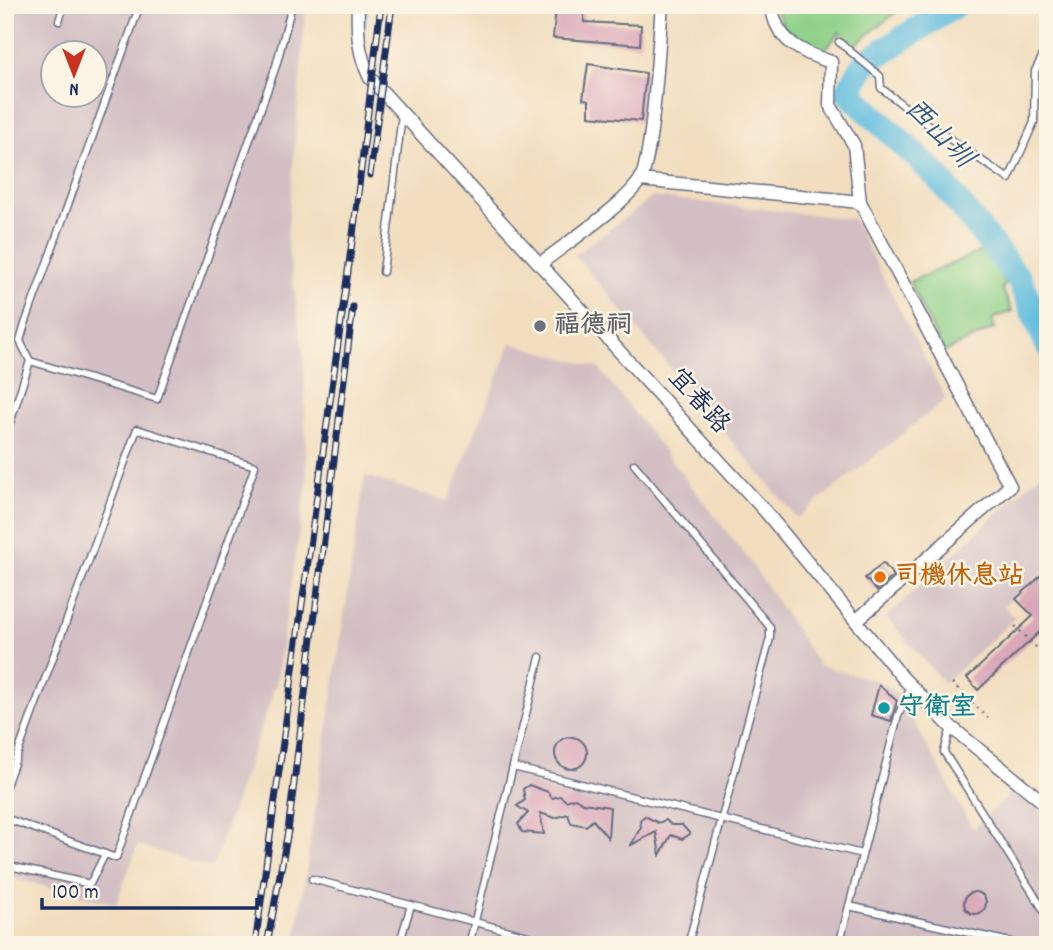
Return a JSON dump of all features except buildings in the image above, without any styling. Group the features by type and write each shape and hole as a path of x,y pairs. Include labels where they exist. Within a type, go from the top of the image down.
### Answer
{"street":[{"name":"宜春路","path":"358,5 356,36 360,58 370,78 765,510 911,686 951,727 1048,806"},
{"path":"541,263 620,201 640,180 650,130 662,5"},
{"path":"772,5 779,30 792,47 831,62 831,105 854,145 860,202 1010,486 856,621"},
{"path":"640,180 860,202"}],"lane":[{"path":"59,21 64,5"},
{"path":"5,438 30,361 20,341 25,324 140,5"},
{"path":"30,361 157,399 276,66 292,5"},
{"path":"839,42 880,76 881,88 926,123 1009,179 1034,122 1035,71 1048,45"},
{"path":"383,272 402,112"},
{"path":"5,788 137,429 255,466 116,858 5,818"},
{"path":"634,464 770,627 770,638 688,945"},
{"path":"469,945 540,657"},
{"path":"839,945 898,716 911,686"},
{"path":"951,727 944,752 1048,917"},
{"path":"513,767 862,854"},
{"path":"5,865 90,884 105,854"},
{"path":"312,879 562,945"},
{"path":"400,945 411,905"},
{"path":"849,906 1010,942 1010,945"}],"path":[{"path":"1015,626 1044,655"},
{"path":"952,682 988,718"}],"shaded area":[{"path":"5,5 306,5 287,239 304,360 307,482 276,684 212,868 138,845 116,904 5,876"},
{"path":"653,197 853,219 946,399 797,518 575,255"},
{"path":"511,343 599,368 749,560 819,665 880,682 899,695 973,829 1012,793 1048,809 1048,945 295,945 365,476 448,501"},
{"path":"1048,467 1048,566 1004,606 1015,618 944,683 886,617"}],"green space":[{"path":"775,5 905,5 855,45 840,32 823,52 805,46 792,36 786,30"},
{"path":"988,248 1006,285 1002,288 1012,311 992,319 995,328 944,352 909,282"}],"waterway":[{"path":"364,24 366,5"},
{"name":"西山圳","path":"955,5 865,63 848,92 937,176 1019,279 1048,345"}],"railway":[{"path":"255,945 353,235 381,5"},
{"path":"370,175 392,5"},
{"path":"267,945 288,831 353,307"}],"place":[{"name":"福德祠","path":"540,326"},
{"name":"司機休息站","path":"880,577"},
{"name":"守衛室","path":"884,708"}]}
